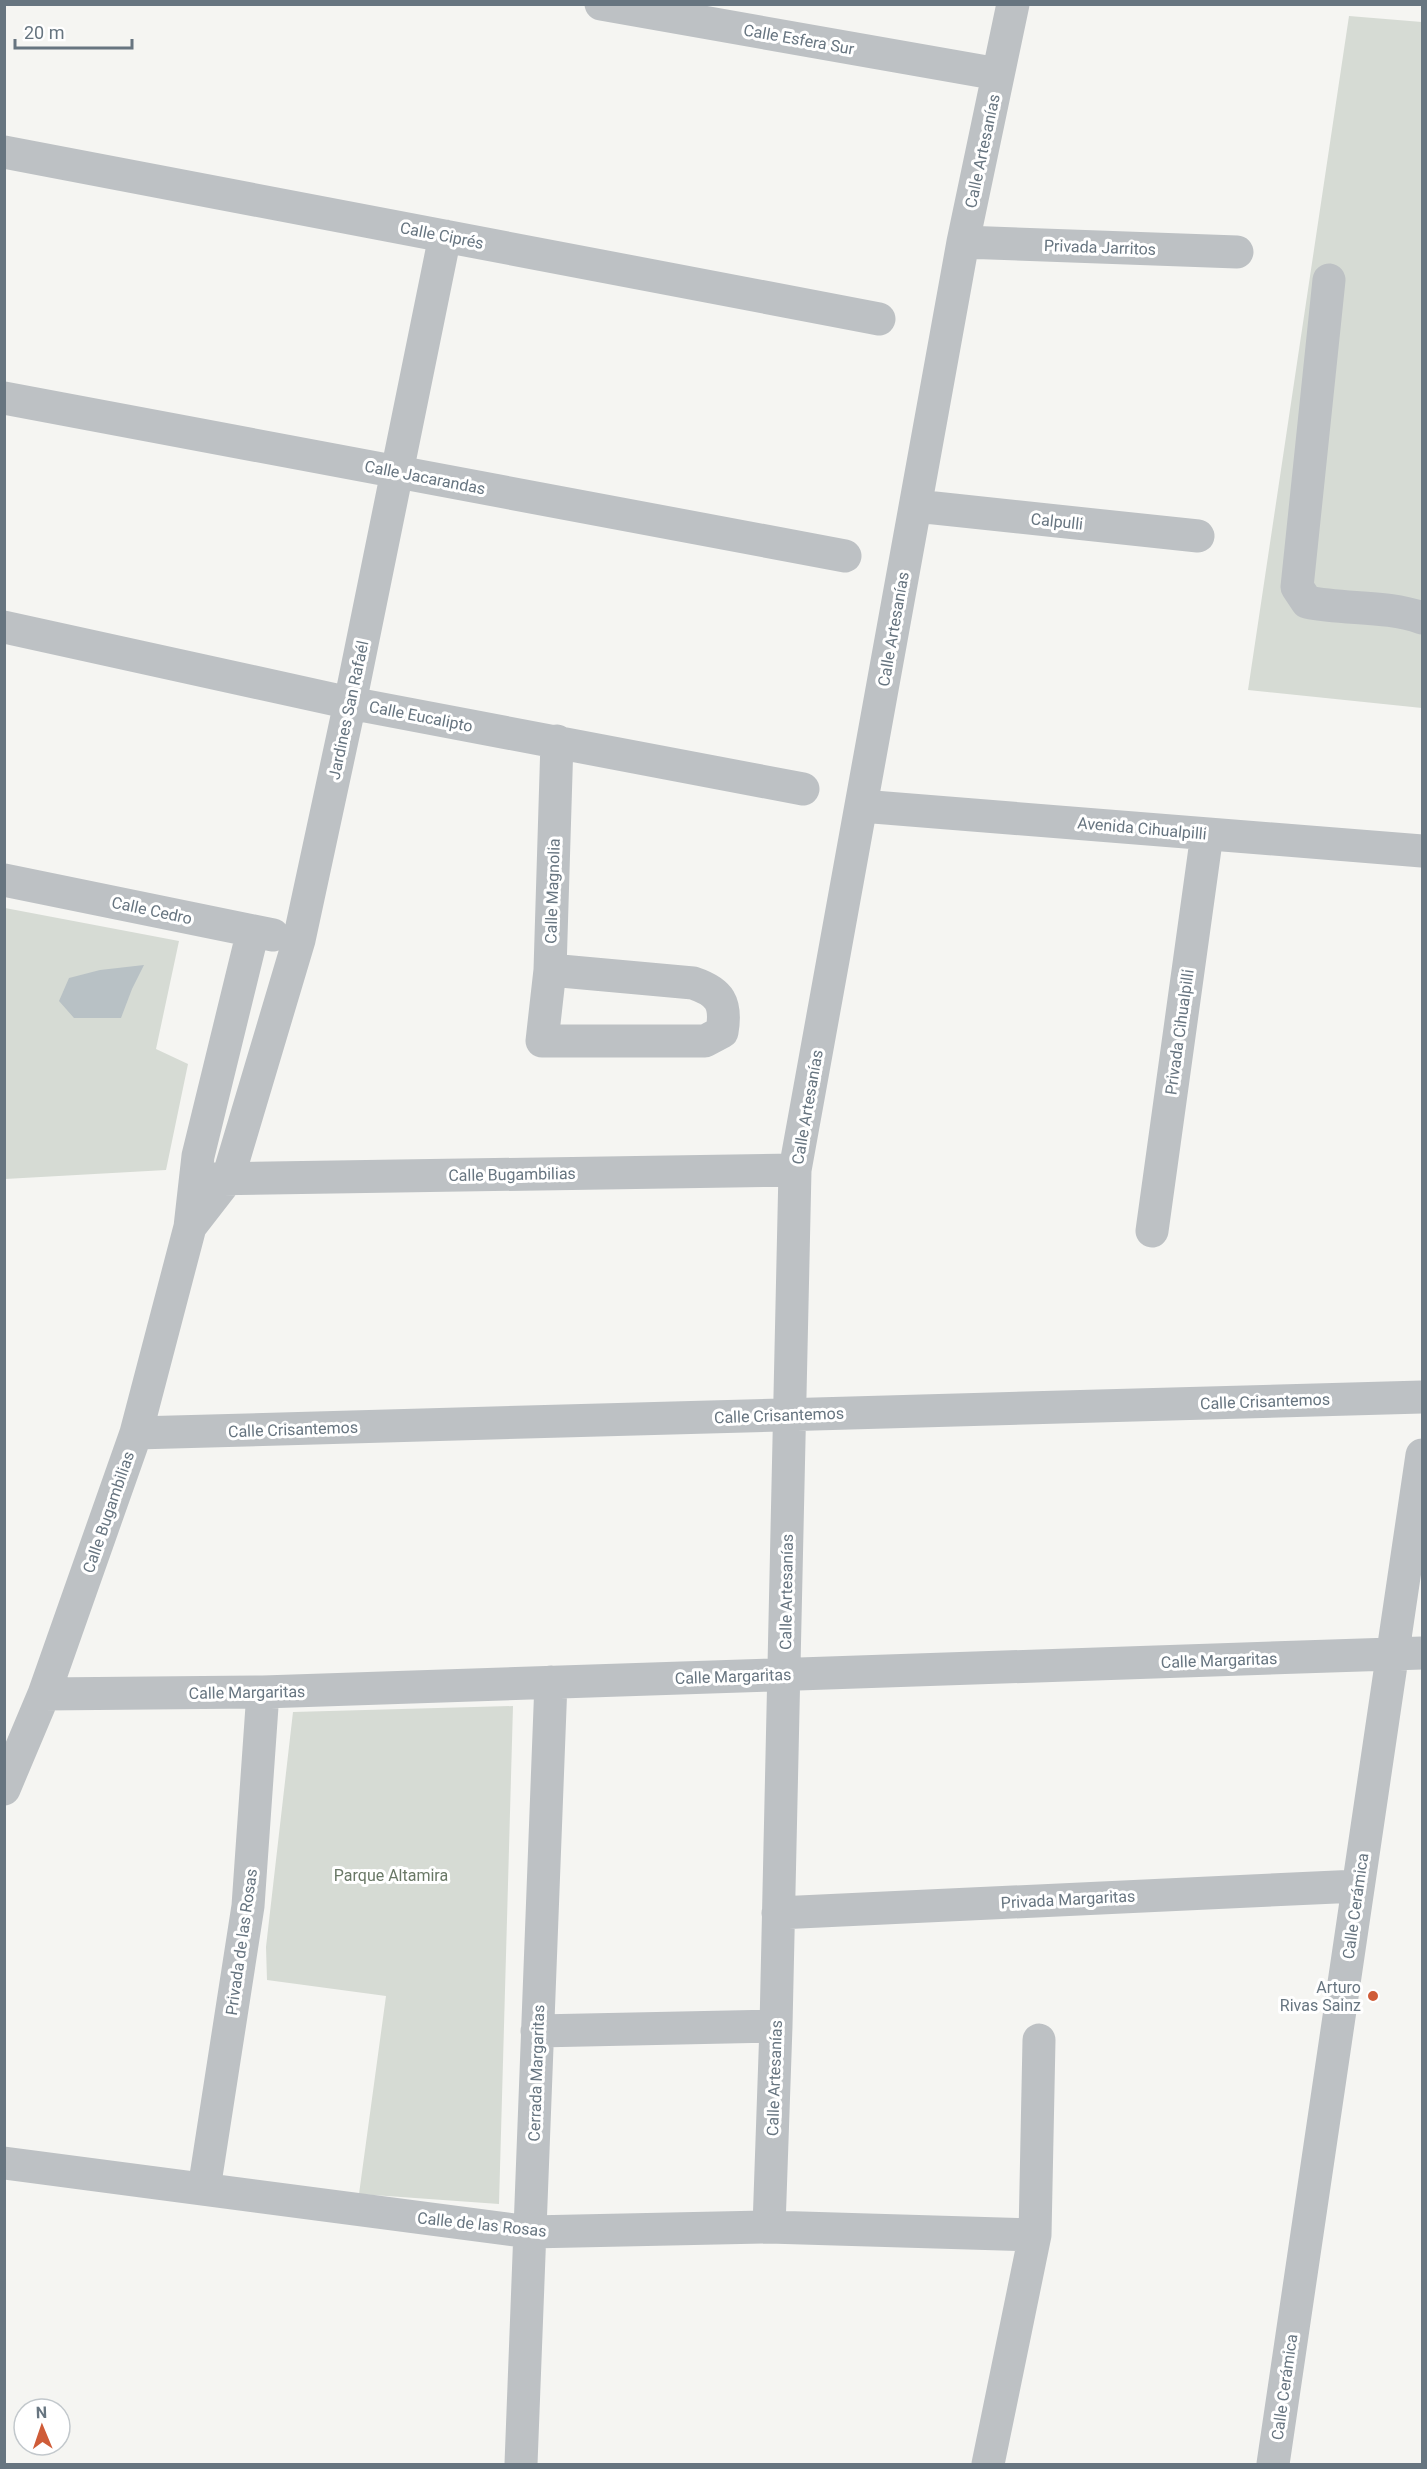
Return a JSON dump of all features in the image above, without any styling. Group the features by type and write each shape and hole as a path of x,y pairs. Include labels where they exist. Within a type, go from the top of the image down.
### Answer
{"street":[{"name":"Calle Esfera Sur","path":"600,4 998,74"},
{"name":"Calle Artesanías","path":"769,2227 776,2026 795,1170 963,242 1013,4"},
{"name":"Calle Ciprés","path":"4,152 879,319"},
{"name":"Jardines San Rafaél","path":"228,1179 299,940 350,703 445,236"},
{"name":"Privada Jarritos","path":"963,242 1237,252"},
{"path":"1329,280 1297,587 1307,602 1330,607 1406,612 1422,618"},
{"name":"Calle Jacarandas","path":"4,398 845,556"},
{"name":"Calpulli","path":"916,506 1198,536"},
{"name":"Calle Eucalipto","path":"4,627 350,703 803,789"},
{"name":"Calle Magnolia","path":"550,970 693,983 710,989 720,1000 724,1018 722,1032 705,1041 542,1041 550,970 557,741"},
{"name":"Avenida Cihualpilli","path":"861,806 1422,851"},
{"name":"Privada Cihualpilli","path":"1152,1231 1207,834"},
{"name":"Calle Cedro","path":"4,880 299,940"},
{"path":"194,1179 253,931"},
{"name":"Calle Bugambilias","path":"4,1789 44,1694 136,1433 190,1227 194,1179 795,1170"},
{"name":"Calle Bugambilias","path":"190,1227 228,1179"},
{"name":"Calle Crisantemos","path":"136,1433 1422,1397"},
{"name":"Calle Cerámica","path":"1273,2464 1358,1886 1408,1654 1422,1455"},
{"name":"Calle Margaritas","path":"44,1694 263,1692 1408,1654"},
{"name":"Cerrada Margaritas","path":"521,2464 551,1682"},
{"name":"Privada de las Rosas","path":"204,2189 248,1906 263,1692"},
{"name":"Privada Margaritas","path":"778,1913 1358,1886"},
{"path":"537,2031 776,2026"},
{"path":"988,2464 1035,2235 1039,2040"},
{"name":"Calle de las Rosas","path":"4,2163 530,2232 769,2227 1035,2235"}],"green space":[{"path":"1349,16 1422,22 1422,708 1248,690"},
{"path":"5,908 179,941 156,1049 188,1064 166,1170 5,1179"},
{"name":"Parque Altamira","path":"513,1706 499,2204 359,2194 386,1996 267,1980 266,1947 293,1712"}],"shaded area":[{"path":"144,965 121,1018 74,1018 59,1001 69,978 100,970"}],"place":[{"name":"Arturo Rivas Sainz","path":"1373,1996"}]}
